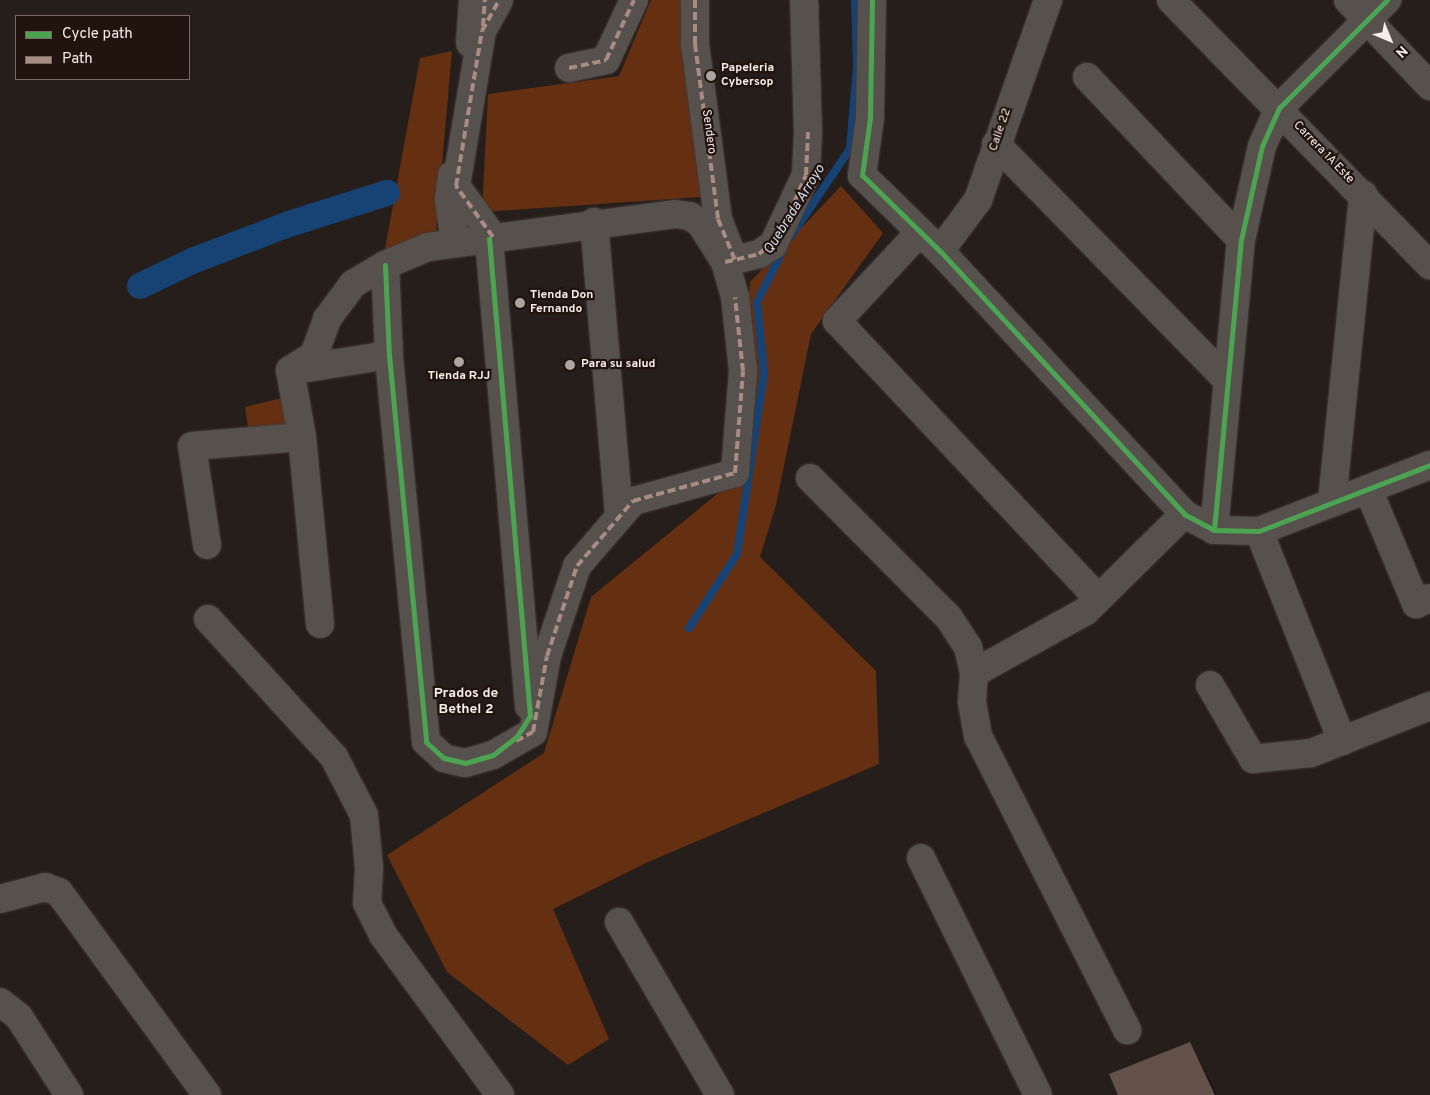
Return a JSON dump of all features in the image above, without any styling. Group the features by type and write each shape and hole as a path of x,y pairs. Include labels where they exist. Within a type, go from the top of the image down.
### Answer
{"street":[{"path":"455,243 449,200 474,15 473,0"},
{"path":"486,0 456,186 491,238 530,716 517,736 493,755"},
{"path":"482,31 499,0"},
{"path":"569,68 606,60 634,0"},
{"name":"Sendero","path":"695,0 695,44 718,219 730,261"},
{"path":"730,261 759,254 780,234 806,174 808,132 804,0"},
{"path":"872,0 870,118 862,175 940,251 1184,514 1214,530 1259,531 1430,465"},
{"name":"Calle 22","path":"940,251 978,200 996,144 1048,0"},
{"name":"Carrera 1A Este","path":"1171,0 1279,108 1430,265"},
{"path":"1214,530 1241,240 1262,146 1279,108 1357,10 1387,0"},
{"path":"1357,10 1430,86"},
{"path":"1087,77 1241,240"},
{"path":"996,144 1227,380"},
{"path":"1332,502 1363,195"},
{"path":"290,370 314,354 327,319 353,284 385,265 428,247 594,222 675,214 690,216 701,224 730,261 743,371 735,474 633,501 577,566 547,656 533,732 493,755 465,762 444,758 426,742 390,355 385,265"},
{"path":"594,222 620,516"},
{"path":"920,232 837,321 1092,604"},
{"path":"290,370 390,355"},
{"path":"290,370 302,437 320,624"},
{"path":"206,545 192,446 302,437"},
{"path":"810,478 949,618 968,647 974,673 972,702 978,736 1126,1030"},
{"path":"1368,489 1416,604 1430,598"},
{"path":"974,673 1092,604 1184,514"},
{"path":"1259,531 1342,741"},
{"path":"208,619 334,758 364,815 369,868 367,903 383,935 500,1095"},
{"path":"1210,685 1253,759 1311,753 1430,706"},
{"path":"921,858 1038,1095"},
{"path":"0,899 45,887 59,892 207,1095"},
{"path":"619,922 720,1095"},
{"path":"0,1002 19,1016 69,1095"}],"shaded area":[{"path":"651,0 686,0 701,197 482,212 488,94 619,76"},
{"path":"452,51 436,233 384,254 420,58"},
{"path":"841,186 883,233 811,334 776,505 760,557 876,671 879,764 648,862 553,909 609,1039 568,1065 447,972 387,855 544,753 591,597 733,481 750,282"},
{"path":"282,398 287,430 249,434 245,407"}],"building":[{"path":"1190,1042 1215,1095 1118,1095 1109,1074"}],"waterway":[{"name":"Quebrada Arroyo","path":"791,236 850,149 857,66 855,0"},
{"path":"140,286 192,261 289,224 387,193"},
{"name":"Quebrada Arroyo","path":"689,628 737,554 764,373 757,302 783,250"}],"marked path":[{"path":"483,26 485,0"},
{"path":"493,237 456,186 482,31 499,0"},
{"path":"569,68 606,60 634,0"},
{"path":"695,0 695,44 718,219 735,260"},
{"path":"725,262 759,254 780,235 806,175 808,132"},
{"path":"516,741 533,732 547,656 577,566 633,501 735,473 743,371 735,297"}],"cycle path":[{"path":"872,0 870,118 862,175 940,251 1184,514 1214,530 1259,531 1430,465"},
{"path":"1214,530 1241,240 1262,146 1279,108 1387,0"},
{"path":"385,265 389,355 426,742 444,758 465,763 493,755 517,736 530,716 489,239"}],"place":[{"name":"Papeleria Cybersop","path":"711,76"},
{"name":"Tienda Don Fernando","path":"520,303"},
{"name":"Tienda RJJ","path":"459,362"},
{"name":"Para su salud","path":"570,365"}],"district":[{"name":"Prados de Bethel 2","path":"466,702"}]}
